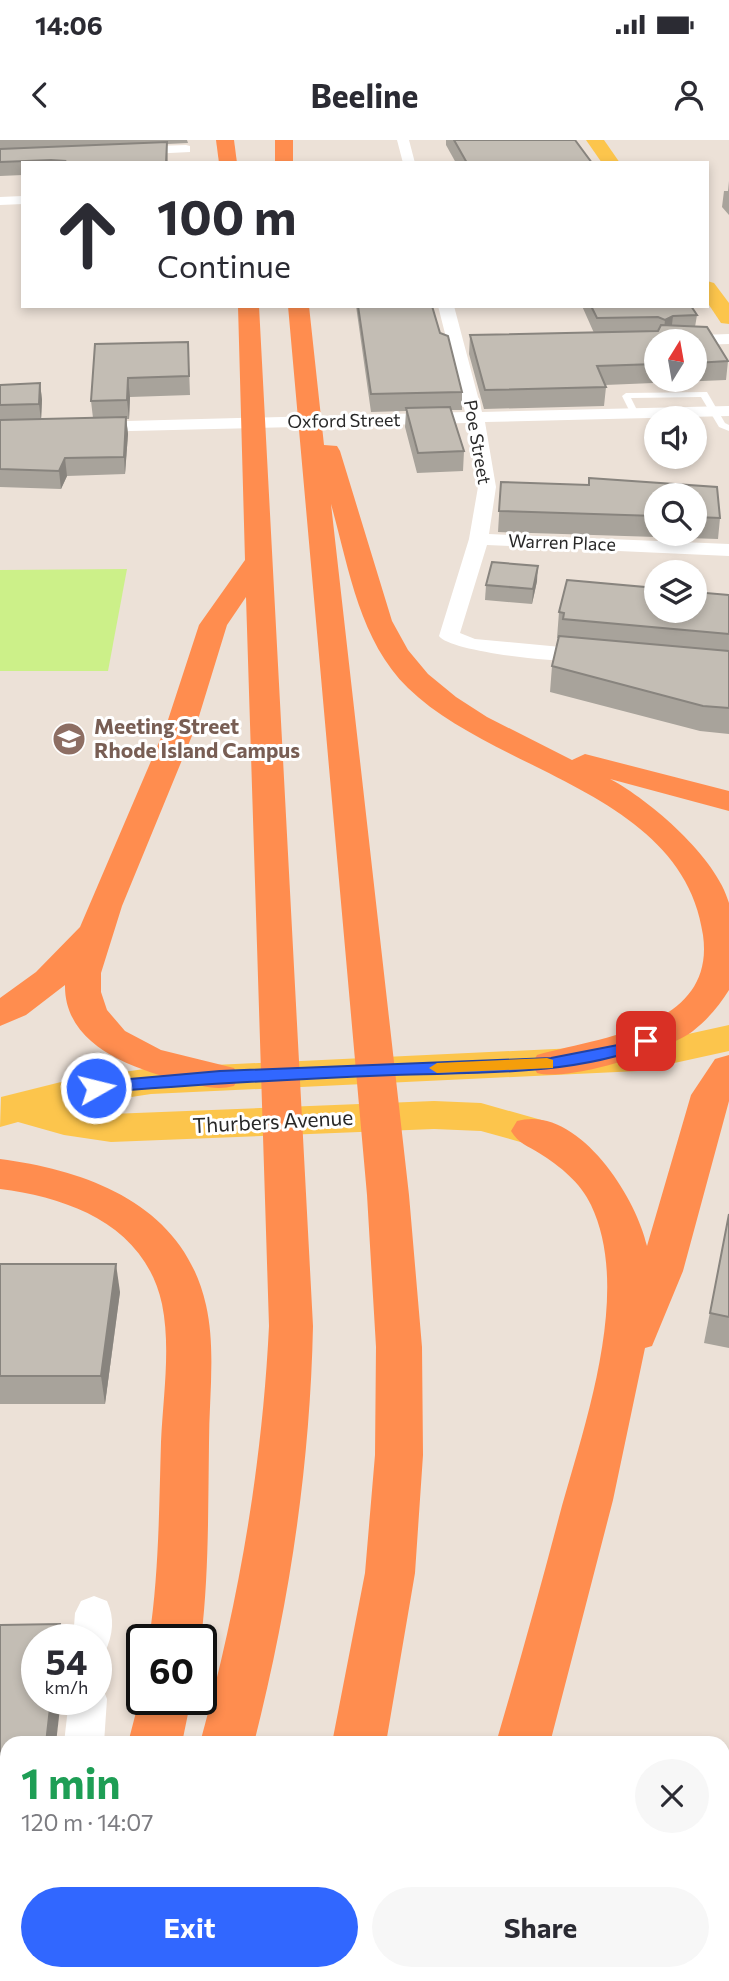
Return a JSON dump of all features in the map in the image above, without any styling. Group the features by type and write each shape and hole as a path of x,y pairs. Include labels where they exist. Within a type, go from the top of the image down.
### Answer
{"highway":[{"path":"225,140 228,161"},
{"path":"284,140 284,161"},
{"path":"229,1736 262,1606 282,1486 291,1339 248,308"},
{"path":"298,308 307,390 315,423 387,642 402,666 426,689 481,725 607,790 648,820 694,871 712,904 718,922 722,953 720,966 715,980 695,1008 663,1032 636,1045 551,1064"},
{"path":"315,423 388,1195 399,1347 399,1455 390,1573 360,1736"},
{"path":"220,1077 142,1057 112,1040 94,1023 85,1003 83,973 105,906 181,726 213,625 258,562"},
{"path":"481,725 572,760 729,801"},
{"path":"0,1014 62,969 87,938 105,906"},
{"path":"616,1385 661,1271 711,1095 729,1068"},
{"path":"525,1736 561,1610 616,1385 629,1287 620,1223 604,1187 592,1171 565,1148 531,1131"},
{"path":"0,1174 53,1181 104,1201 146,1232 176,1276 184,1304 187,1363 183,1548 176,1624"},
{"path":"156,1736 161,1715"}],"main road":[{"path":"595,140 610,161"},
{"path":"709,291 729,318"},
{"name":"Thurbers Avenue","path":"5,1108 121,1084 638,1058 729,1038"},
{"name":"Thurbers Avenue","path":"5,1108 111,1128 434,1115 481,1117 531,1131"}],"street":[{"path":"408,161 403,140 415,140"},
{"path":"120,152 186,149"},
{"path":"0,201 21,200"},
{"name":"Poe Street","path":"447,308 462,346 487,487 479,540 449,633 458,642 471,645 620,658"},
{"path":"707,340 729,339"},
{"name":"Oxford Street","path":"68,428 722,412"},
{"name":"Warren Place","path":"479,540 729,550"},
{"path":"85,1736 87,1715"}],"lane":[{"path":"722,412 722,425 729,428"}],"green space":[{"path":"127,569 108,671 0,671 0,570"}],"building":[{"path":"454,140 575,140 591,161 466,161"},
{"path":"167,142 166,161 0,162 0,149"},
{"path":"358,308 433,308 440,333 448,336 462,392 371,394"},
{"path":"592,308 692,308 697,315 673,316 665,320 658,317 597,318"},
{"path":"661,325 707,327 728,361 707,362 707,329 659,329"},
{"path":"644,331 644,364 597,366 606,387 485,390 470,335"},
{"path":"188,342 189,376 128,378 127,400 91,401 95,344"},
{"path":"40,383 39,404 0,405 0,385"},
{"path":"450,407 464,451 418,453 406,408"},
{"path":"126,417 124,457 65,458 59,471 0,469 0,420"},
{"path":"589,478 660,483 644,483 644,516 499,511 501,482 589,485"},
{"path":"707,486 717,487 720,518 707,517"},
{"path":"492,562 538,566 533,589 486,585"},
{"path":"567,580 644,587 644,623 707,623 707,593 729,595 729,634 563,619 564,613 559,612"},
{"path":"559,636 729,651 729,708 703,706 552,666"},
{"path":"729,1214 729,1317 710,1313"},
{"path":"0,1264 116,1264 101,1376 0,1376"},
{"path":"0,1625 21,1625 21,1715 49,1715 47,1736 0,1736"}],"slow traffic":[{"path":"437,1068 547,1064"}],"place":[{"name":"Meeting Street Rhode Island Campus","path":"69,739"}],"route":[{"path":"96,1088 151,1081 220,1077 551,1064 646,1041"}]}
